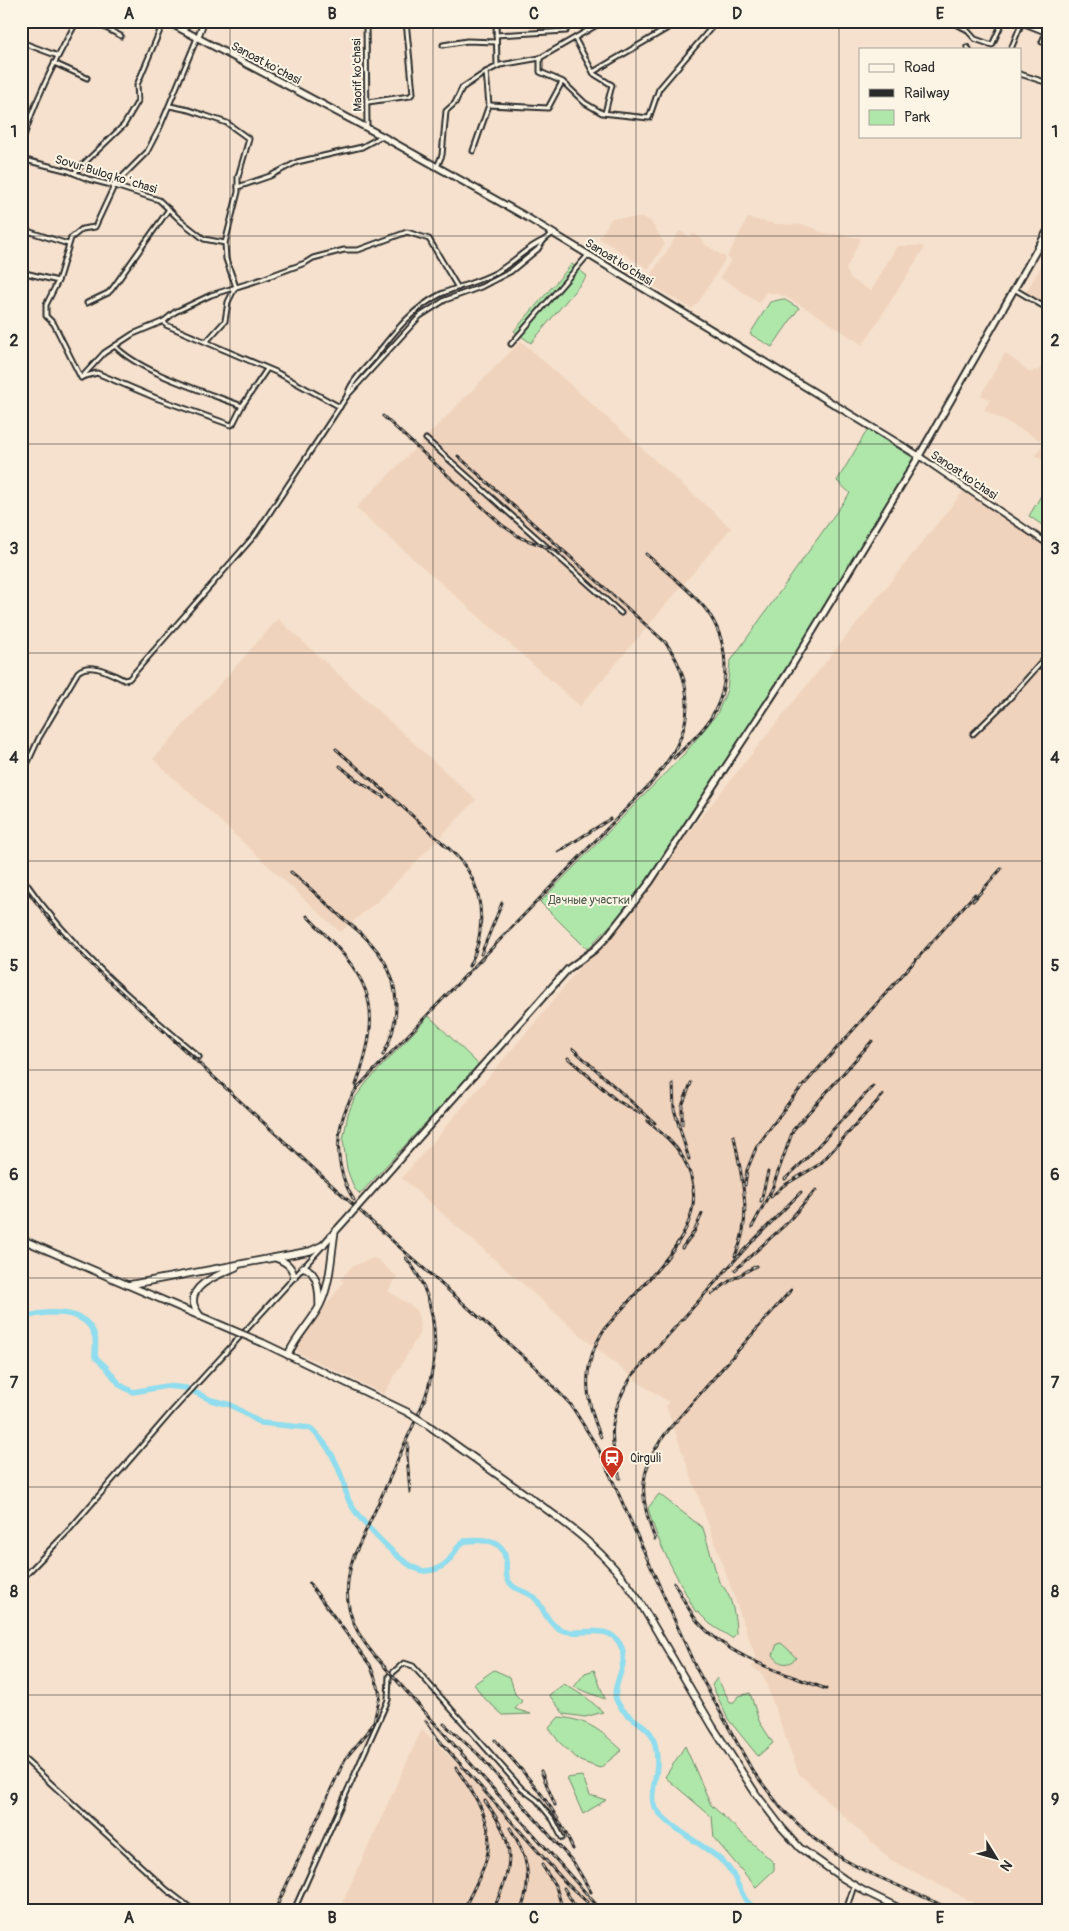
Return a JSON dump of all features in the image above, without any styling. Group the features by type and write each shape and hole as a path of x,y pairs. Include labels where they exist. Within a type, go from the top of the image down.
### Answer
{"main road":[{"name":"Sanoat ko'chasi","path":"165,21 382,136 553,233 919,456"},
{"path":"1034,21 1046,27"},
{"path":"1021,22 1046,27"},
{"path":"128,1285 276,1258 310,1251 323,1246 568,969 594,950 605,939 650,882 788,672 919,456 1048,230"},
{"path":"288,1355 294,1342 319,1306 324,1295 335,1231"},
{"path":"21,1239 263,1343 407,1412 563,1521 587,1540 611,1563 638,1599 713,1727 756,1794 800,1848 854,1886 903,1910"},
{"path":"276,1258 288,1264 292,1269 294,1278"},
{"path":"200,1316 194,1301 199,1288 214,1278 243,1264"},
{"path":"303,1267 312,1272 316,1279 319,1306"}],"street":[{"path":"21,146 28,123 54,63 78,21"},
{"path":"92,21 121,36"},
{"path":"74,173 124,125 138,101 137,85 165,21"},
{"path":"81,378 54,324 46,316 46,305 58,281 68,244 74,234 82,229 95,227 115,186 147,152 170,106 204,21"},
{"name":"Maorif ko'chasi","path":"366,21 367,129"},
{"path":"368,102 413,94 406,21"},
{"path":"496,21 497,66"},
{"path":"437,167 442,155 446,111 455,103 462,88 497,66 540,58 604,21"},
{"path":"593,72 680,21"},
{"path":"540,58 540,72 562,82 585,103 605,113 649,118 659,89 717,21"},
{"path":"949,21 966,29 978,40 992,45 1003,21"},
{"path":"1011,48 1021,22"},
{"path":"1042,42 1046,27"},
{"path":"496,36 566,31"},
{"path":"574,39 593,72 612,85 605,113"},
{"path":"442,45 467,41 496,42"},
{"path":"21,42 58,56"},
{"path":"54,63 87,78"},
{"path":"473,151 489,105 486,72"},
{"path":"1022,75 1048,83"},
{"path":"489,105 548,108 562,82"},
{"path":"170,106 189,110 227,123 249,139 238,177 238,187 225,243 226,258 236,287 228,302 225,321 206,342"},
{"path":"238,187 270,176 297,162 362,148 382,136"},
{"name":"Sovur Buloq koʻchasi","path":"21,159 74,173 159,200 204,239 225,243"},
{"path":"87,303 108,294 169,209"},
{"path":"21,229 68,244"},
{"path":"81,378 104,353 133,334 164,321 175,312 211,295 305,263 313,258 344,250 358,250 407,232 429,239 458,288"},
{"path":"21,771 28,762 39,738 78,672 82,668 89,667 124,680 129,678 255,535 340,407 358,376 404,321 428,301 500,270 553,233"},
{"path":"347,396 409,326 432,307 445,300 481,287 510,272 538,250 544,240"},
{"path":"511,344 588,255"},
{"path":"21,272 58,281"},
{"path":"1014,289 1048,308"},
{"path":"442,294 445,300"},
{"path":"164,321 166,326 266,369 340,407"},
{"path":"115,346 123,354 144,367 242,406"},
{"path":"81,378 97,373 156,398 231,425 266,369"},
{"path":"358,376 363,379"},
{"path":"426,439 621,613"},
{"name":"Sanoat ko'chasi","path":"919,456 1048,544"},
{"path":"973,734 1009,699 1048,655"},
{"path":"21,876 42,907 84,954 134,1002 199,1057"},
{"path":"21,1580 69,1530 173,1410 323,1246"},
{"path":"294,1910 388,1700 390,1676 404,1663 413,1666 522,1789 538,1800 553,1820 562,1838"},
{"path":"21,1756 167,1890 193,1910"},
{"path":"846,1910 854,1886"}],"shaded area":[{"path":"612,218 645,218 651,222 665,244 648,269 599,238"},
{"path":"748,218 776,224 804,225 819,232 861,238 846,269 850,278 871,291 897,246 922,246 924,248 863,345 811,311 782,295 766,292 759,303 720,277 731,260 727,257"},
{"path":"680,231 690,237 693,233 704,241 703,243 726,258 700,300 692,309 651,284 652,273"},
{"path":"1048,255 1048,305 1026,292"},
{"path":"521,341 731,528 580,706 356,508"},
{"path":"1005,353 1031,373 1034,370 1038,372 1048,355 1048,465 1036,456 1044,442 984,410 990,400 981,395"},
{"path":"970,483 1048,545 1048,1910 988,1910 891,1860 799,1774 763,1675 752,1667 756,1658 666,1406 669,1402 641,1384 590,1343 402,1178 543,1013"},
{"path":"278,619 476,800 379,900 340,932 153,759"},
{"path":"373,1258 378,1260 397,1277 388,1291 417,1310 421,1331 384,1394 297,1352 302,1336 344,1282 341,1280 351,1267"},
{"path":"422,1729 603,1910 339,1910"}],"green space":[{"path":"572,264 587,276 531,343 514,331"},
{"path":"783,299 799,308 772,347 750,334 770,302"},
{"name":"Дачные участки","path":"868,429 913,458 770,700 635,900 587,949 540,902 685,753 717,714 727,690 730,662 850,493 837,481"},
{"path":"1048,484 1048,529 1029,516"},
{"path":"429,1016 479,1065 360,1194 354,1188 347,1169 343,1140 348,1114 354,1099 367,1082"},
{"path":"659,1494 703,1528 719,1582 727,1593 732,1606 736,1634 732,1638 710,1624 695,1611 668,1561 648,1508"},
{"path":"781,1643 796,1658 793,1661 783,1663 778,1661 773,1655 777,1644"},
{"path":"494,1670 510,1677 515,1694 522,1701 515,1709 531,1714 503,1715 482,1696 474,1684"},
{"path":"594,1670 605,1699 574,1687 585,1673"},
{"path":"717,1678 730,1702 734,1702 739,1696 750,1693 759,1721 773,1743 758,1756 728,1719 712,1685"},
{"path":"564,1684 587,1698 603,1712 585,1717 564,1714 549,1695"},
{"path":"559,1717 587,1724 608,1737 622,1750 600,1768 580,1761 559,1742 549,1728"},
{"path":"685,1746 711,1805 774,1863 774,1870 756,1887 714,1838 712,1817 665,1777"},
{"path":"582,1776 590,1795 606,1800 583,1814 567,1778"}],"waterway":[{"path":"21,1318 41,1314 64,1313 83,1320 90,1327 95,1337 95,1357 106,1367 120,1385 133,1392 166,1386 186,1388 211,1400 231,1405 261,1423 310,1428 320,1438 332,1456 354,1509 371,1531 405,1562 424,1571 433,1570 447,1563 458,1547 465,1541 479,1540 492,1542 497,1544 504,1553 508,1580 514,1587 535,1598 555,1626 571,1632 598,1632 614,1637 620,1644 623,1652 622,1666 615,1693 616,1699 619,1706 629,1716 649,1731 655,1745 657,1764 653,1803 657,1810 673,1826 715,1855 726,1865 733,1874 745,1899 756,1910"}],"railway":[{"path":"383,416 502,525 521,538 561,552"},
{"path":"354,1200 342,1173 339,1144 340,1129 344,1115 349,1101 357,1088 652,782 674,752 686,720 687,707 684,679 673,654 665,642 458,456"},
{"path":"646,554 687,589 707,611 720,636 725,663 725,677 722,690 712,716 674,758"},
{"path":"336,749 451,850 470,874 478,896 481,920 478,944 469,966"},
{"path":"340,766 358,781 384,797"},
{"path":"558,852 610,819"},
{"path":"973,901 1001,869"},
{"path":"291,872 367,938 383,959 394,986 396,999 396,1014 393,1028 383,1055"},
{"path":"21,883 58,930 97,970 396,1244 534,1366 571,1405 599,1450 695,1666 752,1770 781,1808 813,1838 843,1859 865,1871 953,1910"},
{"path":"745,1185 747,1170 756,1148 793,1097 975,894"},
{"path":"481,954 502,903"},
{"path":"307,916 344,956 357,973 366,991 370,1010 370,1031 356,1085"},
{"path":"752,1227 772,1189 793,1130 872,1041"},
{"path":"573,1049 655,1123"},
{"path":"568,1058 616,1100 639,1113"},
{"path":"682,1124 682,1106 691,1083"},
{"path":"673,1084 674,1109 689,1159"},
{"path":"785,1179 873,1086"},
{"path":"771,1197 783,1186 820,1164 883,1095"},
{"path":"601,1437 595,1423 588,1395 589,1368 597,1342 605,1328 660,1266 681,1238 693,1207 694,1191 690,1174 682,1156 670,1141 647,1121"},
{"path":"734,1136 745,1211 741,1241 735,1256"},
{"path":"761,1201 768,1172"},
{"path":"735,1270 785,1225 816,1190"},
{"path":"620,1478 612,1437 613,1425 619,1401 632,1376 743,1251 801,1192"},
{"path":"682,1248 694,1232 702,1214"},
{"path":"406,1258 423,1284 428,1299 434,1330 434,1361 429,1386 422,1405 353,1558 349,1572 349,1610 358,1632 374,1655 601,1910"},
{"path":"712,1294 731,1280 756,1266"},
{"path":"655,1539 645,1508 644,1494 644,1481 652,1455 670,1428 791,1290"},
{"path":"408,1444 410,1492"},
{"path":"275,1910 345,1759 368,1732 374,1721 380,1696 370,1665 309,1583"},
{"path":"674,1583 698,1622 726,1646 758,1663 826,1689"},
{"path":"426,1721 438,1739 566,1883 587,1902"},
{"path":"444,1724 478,1754 574,1863 591,1892"},
{"path":"495,1740 549,1804 573,1849"},
{"path":"456,1768 477,1800 489,1835 489,1847 484,1866 464,1909"},
{"path":"541,1771 555,1805"},
{"path":"485,1801 502,1829 509,1854 505,1879 493,1910"},
{"path":"510,1828 521,1848 527,1868 527,1888 521,1910"},
{"path":"542,1865 556,1887 563,1910"},
{"path":"564,1888 577,1910"}],"place":[{"name":"Qirguli","path":"612,1479"}]}
